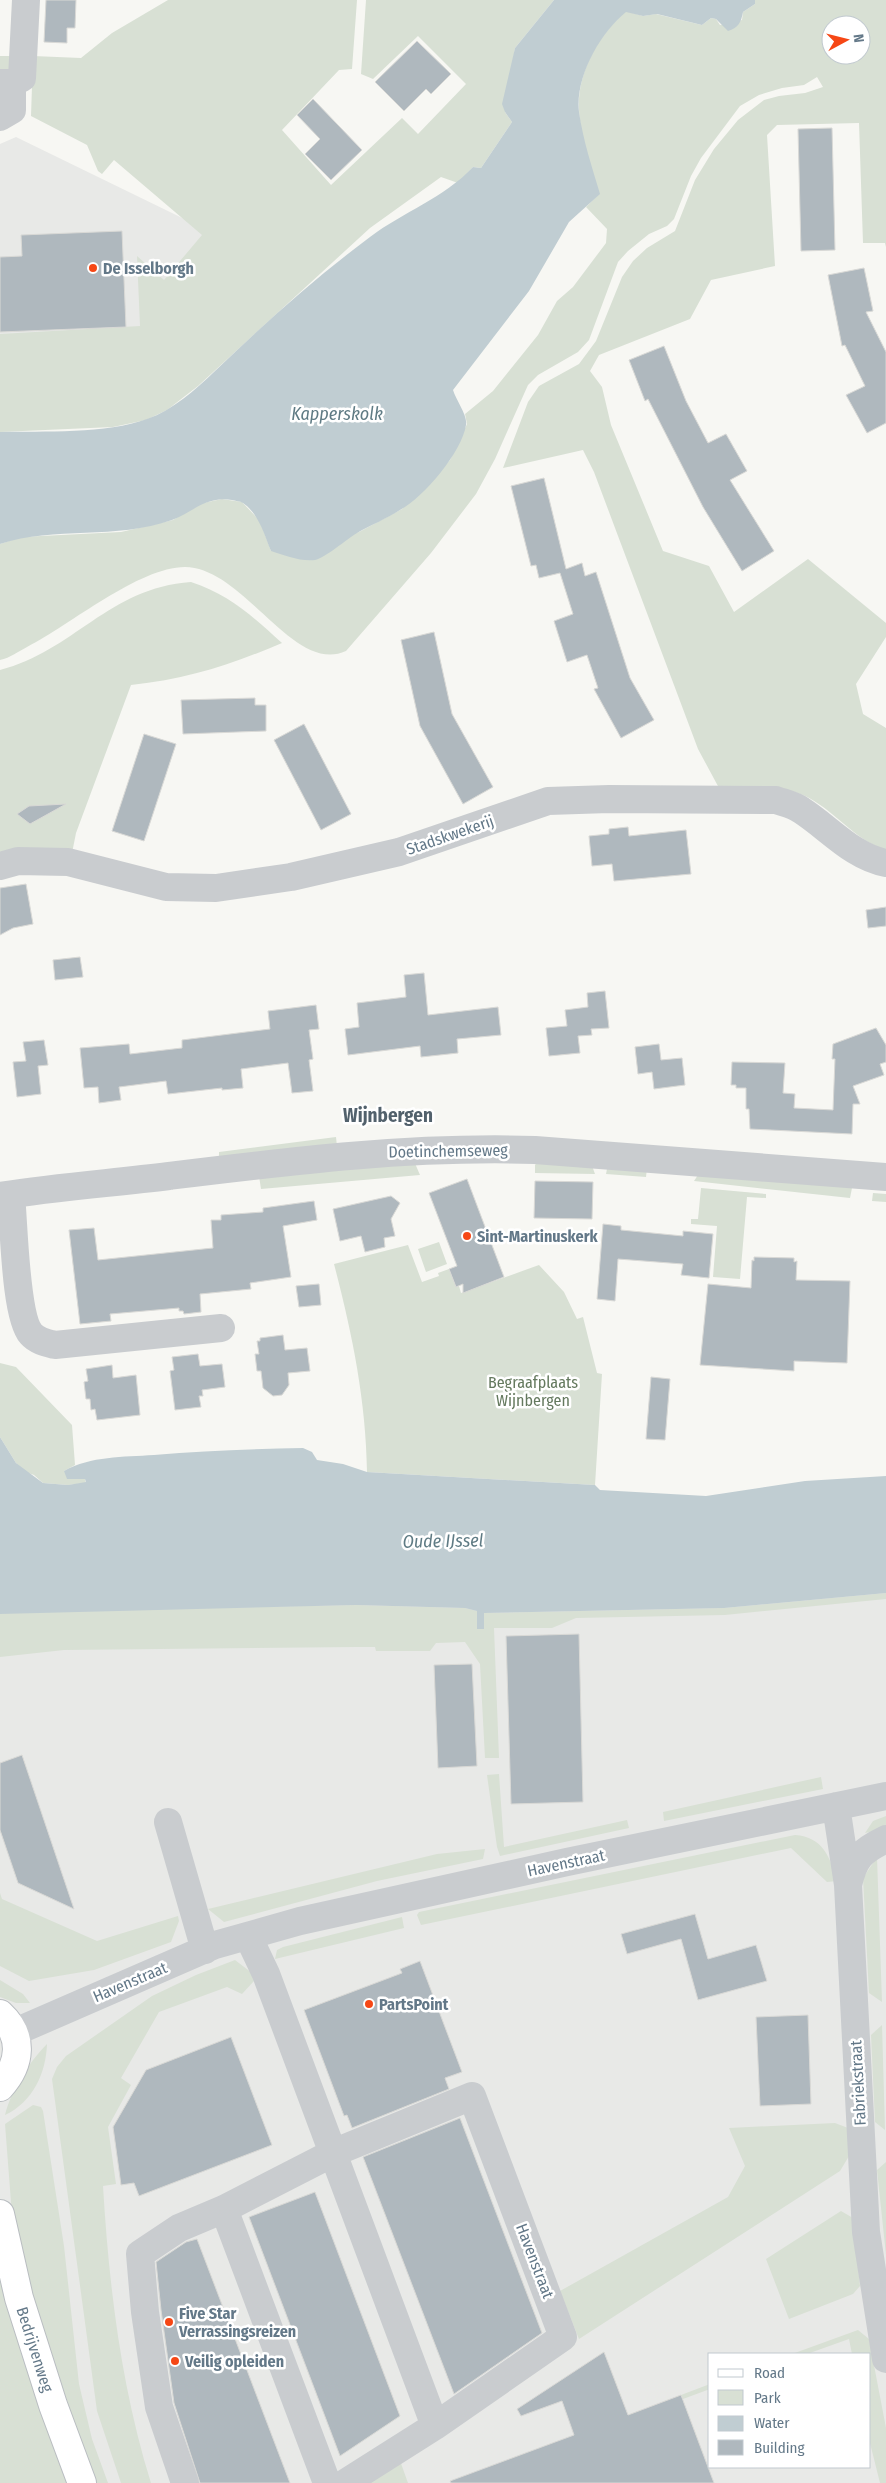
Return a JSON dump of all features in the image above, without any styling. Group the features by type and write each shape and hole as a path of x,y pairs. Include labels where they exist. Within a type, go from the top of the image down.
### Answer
{"main road":[{"path":"0,2087 10,2076 17,2062 18,2047 7,2023"},
{"name":"Bedrijvenweg","path":"0,2214 19,2298 53,2405 82,2483"}],"street":[{"path":"0,117 12,110 6,83 22,78 26,0"},
{"name":"Stadskwekerij","path":"0,866 18,861 68,862 166,887 216,888 291,877 399,852 548,801 609,799 776,800 800,809 854,850 874,861 886,863"},
{"name":"Doetinchemseweg","path":"220,1328 55,1345 40,1341 31,1334 21,1311 6,1196 319,1158 392,1151 482,1148 535,1150 886,1177"},
{"name":"Havenstraat","path":"7,2023 205,1950 300,1921 886,1796"},
{"name":"Fabriekstraat","path":"836,1806 848,1885 866,2232 886,2359"},
{"path":"168,1822 205,1950"},
{"path":"848,1885 853,1864 867,1848 886,1839"},
{"path":"248,1936 266,1974 435,2426"},
{"name":"Havenstraat","path":"185,2483 159,2407 145,2312 140,2254 179,2228 224,2209 333,2153 472,2096 563,2337 435,2426 344,2483"},
{"path":"224,2209 327,2483"}],"shaded area":[{"name":"De Isselborgh","path":"16,137 211,232 169,328 0,432 0,144"},
{"path":"886,1527 886,2483 0,2483 0,1545"}],"green space":[{"path":"168,0 357,0 352,69 339,70 282,130 331,185 402,118 418,134 466,84 418,36 373,79 361,74 366,0 554,0 515,48 505,112 512,122 481,168 473,167 458,183 441,177 370,228 198,386 167,410 146,420 113,427 0,432 0,334 140,326 137,256 164,280 202,235 114,160 102,174 98,171 87,145 31,116 33,56 81,58 112,33"},
{"path":"755,0 886,0 886,247 885,243 863,243 859,123 777,125 767,135 775,266 711,280 690,319 599,355 590,371 602,387 611,425 663,551 709,566 734,612 808,559 886,623 886,637 856,684 863,714 886,728 886,850 864,839 825,808 803,795 773,788 719,788 698,749 594,472 583,450 503,468 528,402 539,386 579,364 596,341 622,277 633,261 647,248 675,231 695,180 714,149 738,120 764,100 805,93 823,87 817,77 804,85 782,88 759,95 740,106 701,158 691,176 674,219 667,226 649,234 618,262 589,340 578,352 538,375 528,385 495,459 476,494 431,553 346,651 326,654 307,648 288,635 228,584 207,572 185,567 147,576 11,656 0,660 0,544 21,537 121,532 173,520 198,504 222,499 242,502 260,521 271,551 359,532 402,509 450,460 467,424 465,414 493,391 538,335 557,301 573,287 606,243 607,229 586,207 599,194 584,141 579,110 582,82 591,56 598,43 626,11 643,16 656,14 702,25 711,18 716,19 720,25 742,20 743,12 755,4"},
{"path":"0,56 17,56 17,64 0,75"},
{"path":"191,582 217,593 240,607 282,643 208,670 171,679 131,685 76,833 72,853 0,855 0,670 26,661 49,649 114,607 137,596 162,587"},
{"path":"336,1137 337,1146 219,1160 219,1152"},
{"path":"539,1160 591,1163 595,1174 535,1173 535,1165"},
{"path":"414,1161 420,1175 261,1189 259,1176"},
{"path":"647,1168 646,1177 606,1174 607,1169"},
{"path":"700,1172 853,1183 850,1198 694,1181"},
{"path":"701,1188 766,1194 766,1198 747,1197 740,1279 713,1277 717,1226 691,1224 691,1219 698,1219"},
{"path":"873,1193 886,1194 886,1202 872,1201"},
{"path":"439,1242 447,1264 426,1272 418,1249"},
{"name":"Begraafplaats Wijnbergen","path":"408,1245 422,1282 439,1276 438,1273 449,1269 456,1287 459,1286 461,1293 539,1265 564,1292 577,1319 583,1317 597,1373 602,1374 595,1485 367,1472 364,1419 357,1367 347,1315 334,1264"},
{"path":"0,1363 16,1367 72,1425 75,1465 64,1471 85,1479 86,1483 68,1485 43,1483 34,1475 23,1471 16,1463 0,1437"},
{"path":"886,1593 886,1599 725,1615 576,1618 552,1628 494,1628 499,1758 485,1758 480,1664 465,1642 436,1643 430,1651 376,1651 375,1647 64,1650 0,1657 0,1614 12,1612 356,1605 465,1608 477,1611 477,1628 484,1629 484,1613 724,1608"},
{"path":"499,1774 504,1847 627,1820 629,1828 500,1856 497,1847 487,1775"},
{"path":"821,1777 823,1789 664,1821 663,1812"},
{"path":"886,1816 886,1828 865,1833 873,1821"},
{"path":"795,1835 805,1837 819,1844 828,1856 837,1881 827,1882 791,1848 421,1925 417,1915 419,1912"},
{"path":"485,1849 483,1859 377,1881 224,1922 208,1909 437,1854"},
{"path":"877,1857 882,2002 869,1993 863,1878"},
{"path":"0,1893 2,1899 97,1941 178,1916 179,1921 171,1942 94,1970 29,1981 0,1966"},
{"path":"402,1917 404,1928 275,1959 277,1950 283,1947"},
{"path":"235,1960 252,1973 254,1981 242,1994 227,1987 159,2012 121,2078 131,2085 108,2127 116,2184 103,2186 113,2299 124,2373 151,2483 121,2483 97,2411 52,2079 57,2067 66,2056 152,1996 196,1975"},
{"path":"0,1980 23,1994 30,2003 16,2003 0,1997"},
{"path":"882,2025 885,2130 875,2122 871,2035"},
{"path":"47,2044 44,2066 36,2086 23,2102 5,2115 22,2077"},
{"path":"33,2105 41,2107 43,2111 64,2246 79,2384 92,2439 108,2483 94,2483 21,2261 12,2215 5,2124"},
{"path":"835,2123 848,2128 849,2156 840,2171 579,2339 560,2291 728,2197 745,2166 729,2128"},
{"path":"886,2162 886,2255 877,2170"},
{"path":"841,2211 853,2218 860,2286 853,2294 789,2319 766,2259"},
{"path":"0,2273 67,2483 0,2483"},
{"path":"858,2330 869,2339 886,2428 886,2483 880,2483 871,2447 871,2353 852,2353 849,2339 810,2353 795,2353"},
{"path":"708,2385 708,2390 683,2399 681,2395"},
{"path":"398,2455 408,2483 358,2483"}],"water":[{"name":"Kapperskolk","path":"554,0 755,0 755,4 743,12 737,27 728,31 716,19 711,18 702,25 657,14 643,16 626,12 607,32 591,57 585,71 579,99 579,112 583,133 600,194 569,222 529,291 453,390 466,421 463,436 450,460 420,495 410,504 357,533 315,560 298,559 271,551 260,525 249,508 243,503 223,499 207,502 180,517 151,526 107,532 42,535 0,544 0,432 75,431 113,427 131,424 157,415 175,405 192,392 290,302 370,237 449,188 473,167 481,168 512,122 502,104 515,48"},
{"name":"Oude IJssel","path":"0,1437 16,1463 43,1483 68,1485 86,1482 85,1479 67,1479 64,1471 85,1462 96,1460 209,1451 303,1448 312,1452 317,1460 343,1464 367,1472 595,1485 600,1490 706,1496 805,1481 886,1476 886,1593 724,1608 484,1613 484,1629 477,1629 477,1611 465,1608 356,1605 0,1614"}],"building":[{"path":"46,0 76,0 75,28 67,28 67,43 44,42"},
{"path":"417,41 451,74 431,94 426,89 404,111 375,82"},
{"path":"313,99 362,150 331,180 305,154 320,139 297,115"},
{"path":"832,128 835,250 801,251 798,129"},
{"path":"122,231 126,327 0,332 0,257 22,256 21,235"},
{"path":"864,268 873,311 866,312 886,352 886,423 867,433 846,395 865,386 845,345 842,346 828,275"},
{"path":"664,346 686,401 708,443 726,434 747,471 730,480 774,551 742,571 703,507 648,399 645,401 629,360"},
{"path":"544,478 566,569 582,563 585,576 596,572 630,678 654,720 621,738 594,689 598,688 587,655 567,662 554,621 573,614 560,573 539,578 536,565 531,566 511,486"},
{"path":"434,632 452,714 493,787 463,804 420,726 401,640"},
{"path":"255,698 255,705 266,705 266,731 183,734 181,700"},
{"path":"304,724 351,814 321,830 274,740"},
{"path":"144,734 176,744 144,841 112,831"},
{"path":"66,804 30,824 17,814 29,806"},
{"path":"628,827 629,836 686,830 691,874 614,881 612,864 592,866 589,836 609,834 609,829"},
{"path":"26,884 33,924 13,928 0,935 0,888"},
{"path":"886,907 886,926 868,928 866,910"},
{"path":"80,957 83,977 55,980 53,960"},
{"path":"424,973 428,1015 498,1007 501,1035 457,1039 458,1053 421,1057 420,1046 348,1055 345,1029 359,1027 357,1003 406,997 404,975"},
{"path":"605,991 609,1028 591,1029 592,1035 578,1036 580,1053 549,1056 546,1028 567,1026 565,1010 588,1007 587,993"},
{"path":"316,1005 319,1029 309,1030 313,1059 309,1060 313,1091 292,1093 288,1063 241,1069 243,1088 222,1090 222,1088 168,1094 166,1081 119,1087 121,1100 99,1103 98,1087 84,1088 80,1048 129,1044 130,1054 182,1048 182,1040 270,1029 268,1011"},
{"path":"876,1028 886,1045 886,1062 880,1064 884,1075 853,1086 860,1104 853,1104 852,1134 750,1129 749,1109 746,1109 746,1088 736,1088 736,1085 731,1085 732,1062 785,1063 783,1093 795,1094 794,1108 833,1110 835,1059 832,1059 833,1044"},
{"path":"44,1040 48,1065 38,1066 41,1094 17,1097 13,1062 26,1061 23,1042"},
{"path":"659,1044 661,1060 682,1058 685,1085 654,1089 652,1072 638,1074 635,1047"},
{"name":"Sint-Martinuskerk","path":"467,1179 504,1277 463,1293 463,1284 456,1287 449,1269 457,1266 429,1193"},
{"path":"535,1181 593,1182 592,1219 534,1218"},
{"path":"391,1196 400,1203 391,1219 395,1236 384,1238 385,1247 365,1252 361,1236 340,1241 333,1209"},
{"path":"314,1201 317,1220 283,1226 291,1277 250,1283 251,1289 200,1294 201,1312 184,1314 183,1311 179,1311 179,1308 110,1314 111,1321 80,1324 69,1230 94,1228 98,1260 213,1248 211,1220 221,1220 221,1215 263,1212 263,1208"},
{"path":"603,1224 621,1226 621,1230 683,1236 683,1231 713,1234 709,1278 681,1275 683,1264 618,1259 615,1301 597,1299"},
{"path":"754,1257 794,1258 794,1262 797,1261 796,1280 850,1281 847,1363 794,1361 794,1371 700,1365 708,1284 751,1288 752,1260 754,1261"},
{"path":"319,1284 321,1305 299,1307 296,1286"},
{"path":"283,1335 285,1350 307,1348 310,1371 288,1373 289,1385 282,1395 273,1396 263,1388 261,1371 257,1371 255,1354 259,1354 257,1341 260,1341 260,1338"},
{"path":"198,1354 200,1366 222,1364 225,1387 202,1390 203,1396 199,1396 201,1407 175,1410 170,1371 174,1370 172,1357"},
{"path":"112,1365 113,1378 136,1375 140,1415 97,1420 95,1409 91,1410 90,1399 86,1399 84,1382 88,1381 86,1369"},
{"path":"651,1377 670,1379 665,1440 646,1439"},
{"path":"579,1634 583,1802 511,1804 506,1636"},
{"path":"472,1664 477,1766 438,1768 434,1665"},
{"path":"22,1755 74,1909 18,1883 0,1830 0,1763"},
{"path":"695,1914 708,1959 756,1945 767,1981 698,2000 681,1939 627,1954 621,1934"},
{"path":"420,1961 462,2072 445,2078 449,2089 352,2128 347,2115 344,2116 304,2010 402,1973 400,1969"},
{"path":"808,2015 811,2104 760,2106 756,2017"},
{"path":"231,2037 272,2145 139,2196 134,2183 121,2185 113,2127 146,2070"},
{"path":"460,2118 542,2333 454,2394 363,2157"},
{"path":"315,2192 400,2416 340,2456 249,2217"},
{"path":"197,2239 290,2483 200,2483 174,2403 156,2262 186,2242"},
{"path":"604,2352 628,2415 681,2395 714,2483 451,2483 450,2481 574,2435 562,2401 521,2416 517,2409"}],"place":[{"name":"De Isselborgh","path":"93,268"},
{"name":"Sint-Martinuskerk","path":"467,1236"},
{"name":"PartsPoint","path":"369,2004"},
{"name":"Five Star Verrassingsreizen","path":"169,2322"},
{"name":"Veilig opleiden","path":"175,2361"}],"district":[{"name":"Wijnbergen","path":"388,1115"}]}
